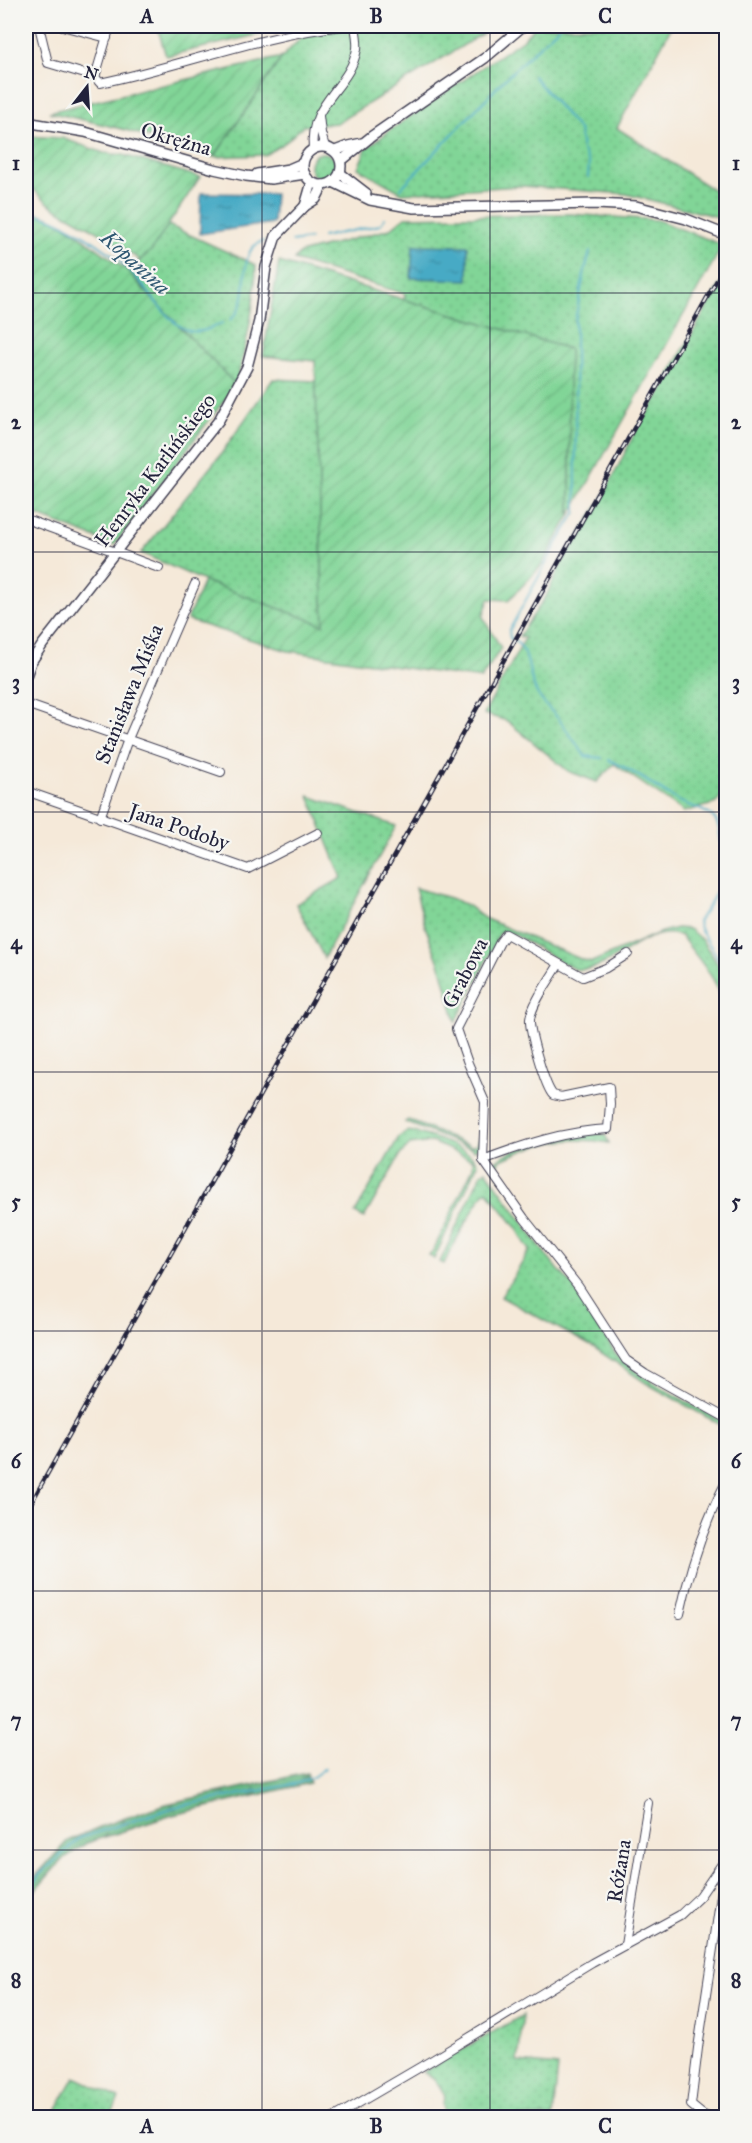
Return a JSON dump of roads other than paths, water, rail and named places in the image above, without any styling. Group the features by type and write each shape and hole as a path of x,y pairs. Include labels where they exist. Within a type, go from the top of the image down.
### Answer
{"street":[{"path":"39,26 48,63 94,77 100,83 146,73 231,48 317,27 343,26"},
{"path":"62,26 107,38"},
{"path":"94,77 110,26"},
{"path":"314,149 312,130 328,98 351,66 357,50 355,26"},
{"path":"341,161 362,143 485,58 523,26"},
{"path":"319,116 321,137 325,147"},
{"name":"Okrężna","path":"26,122 85,132 246,176 271,179 305,174"},
{"path":"335,151 362,143"},
{"path":"325,147 335,151 341,161 340,173 333,182 323,185 312,183 305,174 303,163 305,157 314,149 325,147"},
{"name":"Okrężna","path":"246,176 289,169 303,163"},
{"path":"340,173 361,190 385,202"},
{"path":"333,182 370,200 414,208 596,204 636,206 686,219 723,233"},
{"name":"Henryka Karlińskiego","path":"305,206 312,183"},
{"name":"Henryka Karlińskiego","path":"26,676 31,662 43,645 219,420 229,404 247,367 256,335 266,267 276,236 305,206 316,199 323,185"},
{"path":"26,519 159,568"},
{"name":"Stanisława Miśka","path":"100,818 128,739 195,584"},
{"path":"26,704 220,772"},
{"name":"Jana Podoby","path":"26,791 248,869 318,833"},
{"name":"Grabowa","path":"483,1160 485,1102 456,1029 506,934 559,964"},
{"path":"628,954 606,968 583,977 559,964 534,1008 530,1020 546,1083 553,1095 561,1097 609,1087 608,1129 585,1130 536,1141 483,1160 524,1218 578,1286 626,1360 726,1418"},
{"path":"680,1614 690,1569 701,1536 726,1482"},
{"name":"Różana","path":"625,1945 648,1803"},
{"path":"333,2118 625,1945 680,1915 700,1896 725,1860"},
{"path":"711,2118 691,2105 725,1860"}],"water":[{"path":"201,193 275,194 273,223 200,234"},
{"path":"413,245 468,246 468,280 411,278"}],"waterway":[{"name":"Kopanina","path":"401,188 504,80 560,26"},
{"path":"533,76 579,130 582,149 589,163 588,177"},
{"name":"Kopanina","path":"26,212 39,214 68,226 111,254 133,273 163,310 183,328 198,332 222,323"},
{"name":"Kopanina","path":"322,237 380,225 385,218"},
{"name":"Kopanina","path":"292,242 310,239"},
{"name":"Kopanina","path":"230,320 238,311 242,301 249,255 254,246 263,241"},
{"path":"590,252 575,321 576,512 509,631 510,638 522,648 533,684 540,698 585,756 602,758"},
{"path":"609,760 677,800 706,812 714,818 720,831 722,851 720,880 715,894 698,922 701,931 726,971"},
{"path":"26,1895 40,1874 80,1838 175,1807 298,1783 313,1777 325,1768"}],"railway":[{"path":"26,1512 726,264"}]}
